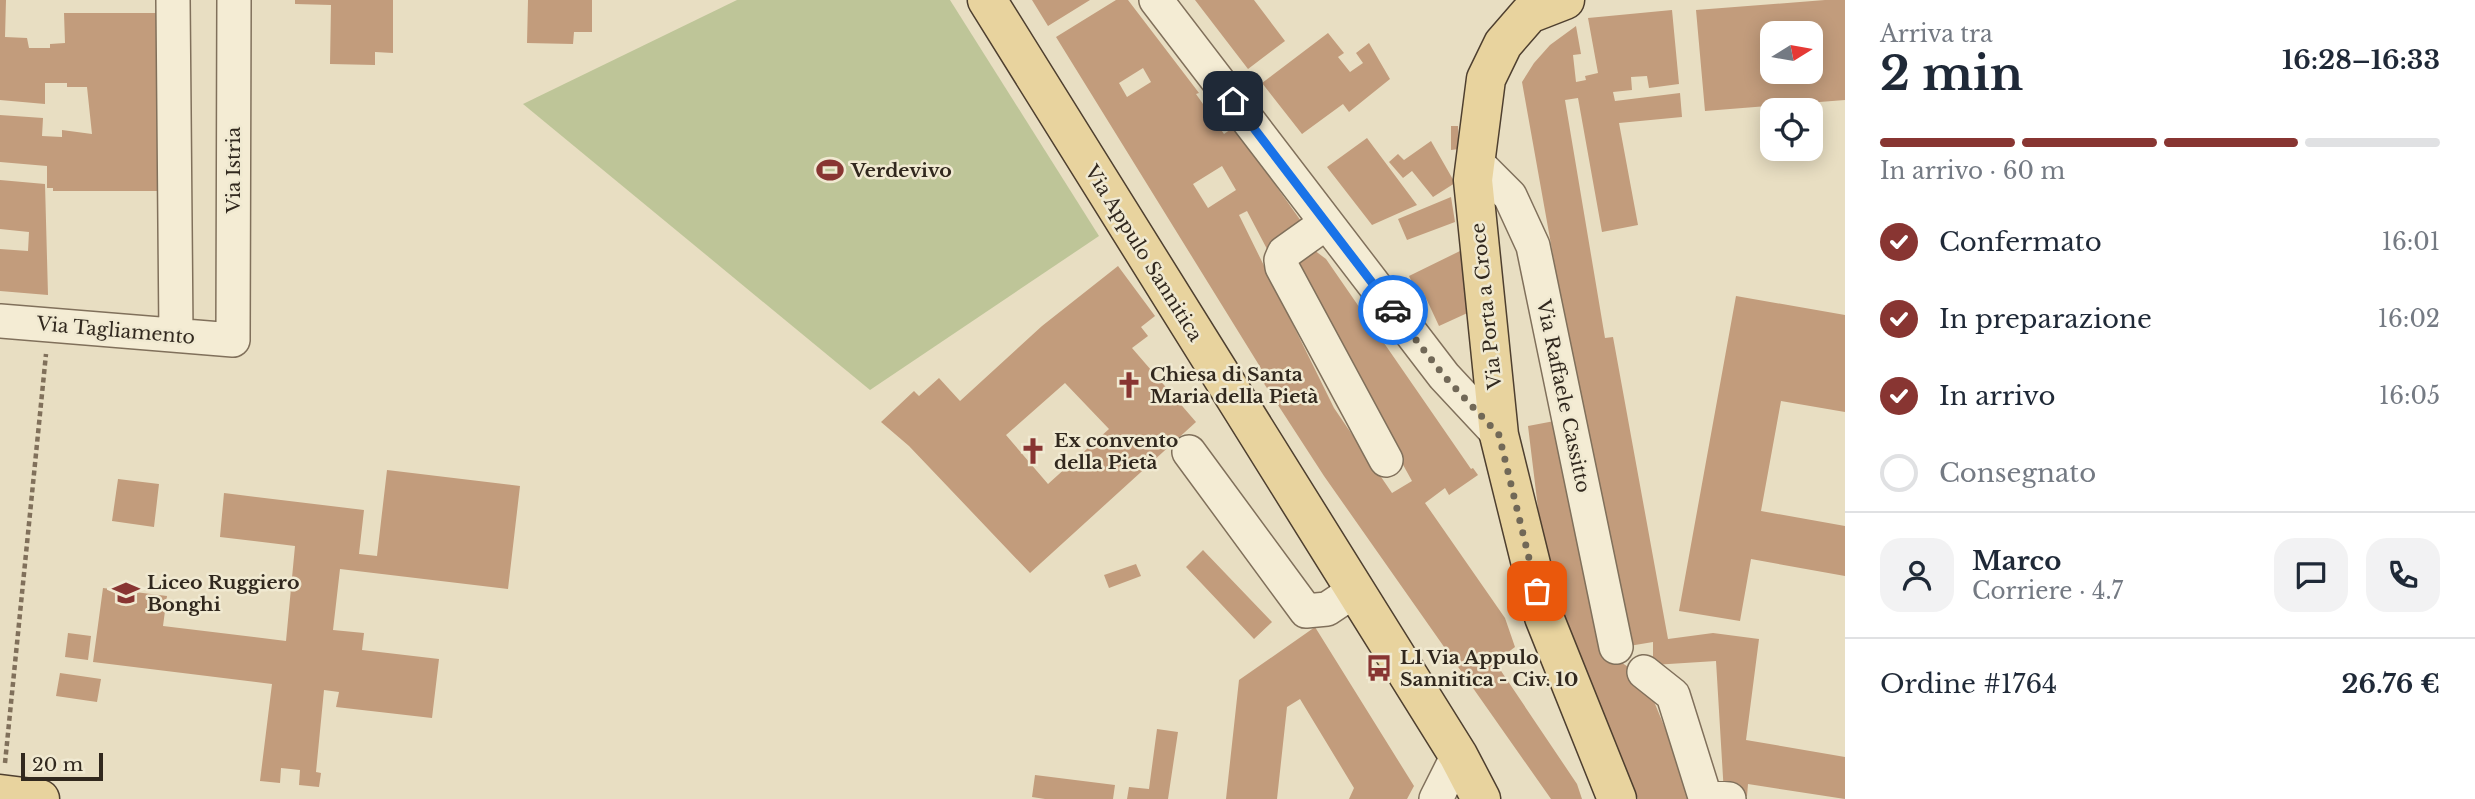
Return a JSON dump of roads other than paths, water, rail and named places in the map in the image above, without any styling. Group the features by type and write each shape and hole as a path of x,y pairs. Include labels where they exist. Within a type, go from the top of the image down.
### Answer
{"main road":[{"name":"Via Appulo Sannitica","path":"987,0 1458,755 1481,799"},
{"name":"Via Porta a Croce","path":"1564,0 1529,14 1503,44 1486,79 1473,180 1499,435 1544,617 1617,799"},
{"name":"Via Appulo Sannitica","path":"1458,755 1499,799"},
{"path":"0,794 40,799"}],"street":[{"path":"173,0 176,335"},
{"name":"Via Istria","path":"233,340 234,0"},
{"path":"1156,0 1444,376 1499,435"},
{"name":"Via Raffaele Cassitto","path":"1476,162 1510,196 1533,246 1616,647"},
{"path":"1326,223 1284,253 1282,268 1386,460"},
{"name":"Via Tagliamento","path":"0,321 233,340"},
{"path":"1189,452 1306,611 1327,608 1354,591"},
{"path":"1644,672 1673,695 1705,797 1729,799"},
{"path":"1436,799 1458,755"}],"place":[{"name":"Verdevivo","path":"830,170"},
{"name":"Chiesa di Santa Maria della Pietà","path":"1129,385"},
{"name":"Ex convento della Pietà","path":"1033,451"},
{"name":"Liceo Ruggiero Bonghi","path":"126,593"},
{"name":"L1 Via Appulo Sannitica - Civ. 10","path":"1379,668"}]}
